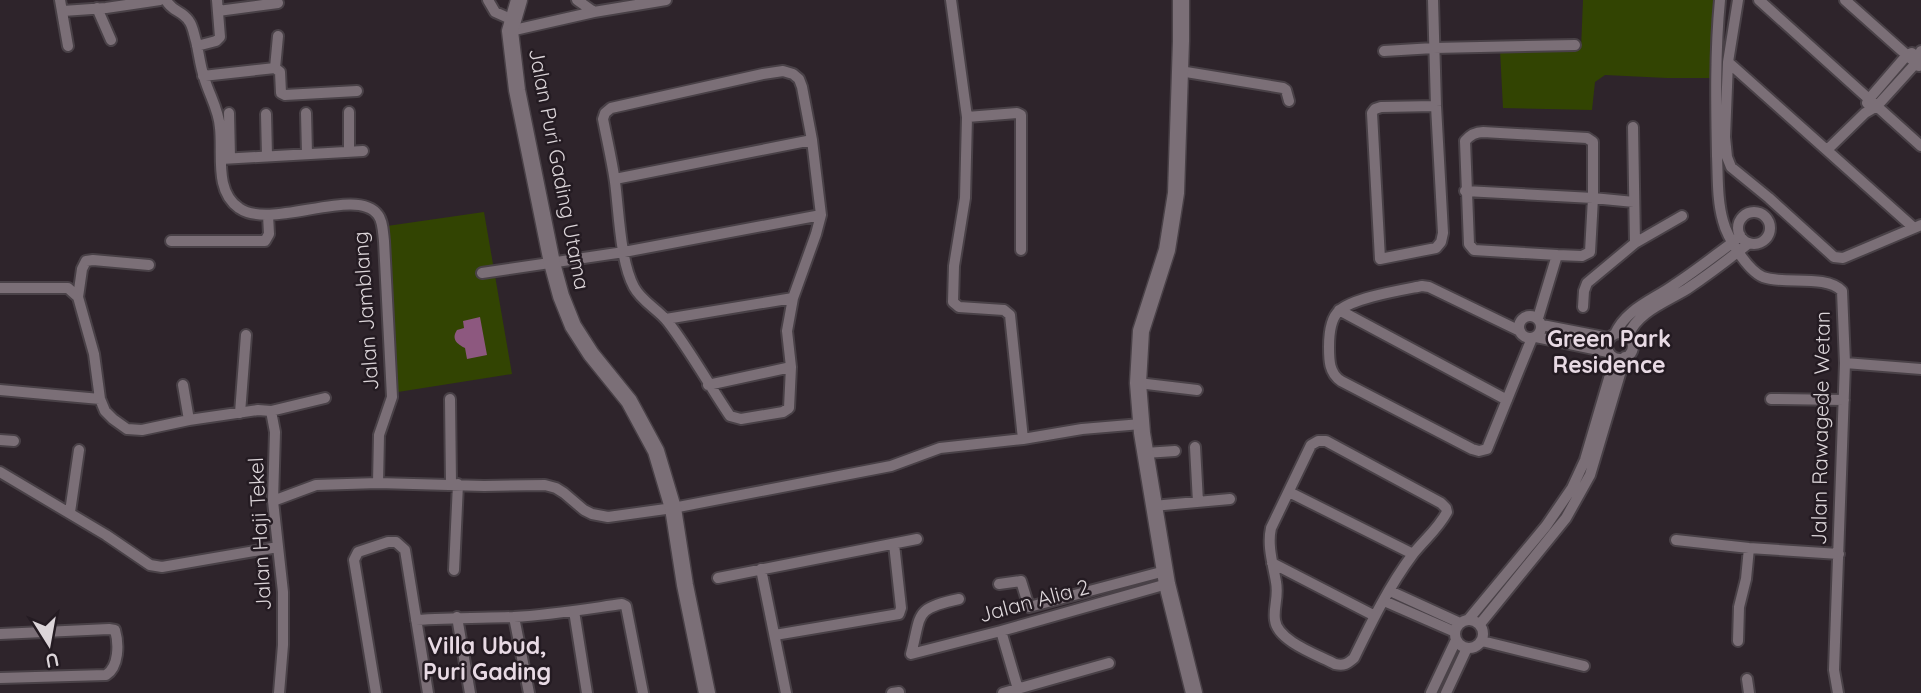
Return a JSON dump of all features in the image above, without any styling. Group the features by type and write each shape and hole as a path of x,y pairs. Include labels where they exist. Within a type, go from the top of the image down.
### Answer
{"street":[{"path":"68,46 62,6 97,8 160,0"},
{"name":"Jalan Jamblang","path":"166,0 171,9 182,13 190,21 203,76 217,112 225,159 225,193 229,200 253,215 352,205 371,209 379,216 384,241 392,397 379,435 378,483"},
{"path":"488,0 495,12 512,26 666,0"},
{"name":"Jalan Puri Gading Utama","path":"519,0 512,26 517,90 552,263 573,326 591,354 629,401 656,451 673,508 685,585 707,693"},
{"path":"577,0 594,12"},
{"path":"951,0 967,117 965,198 954,266 953,302 959,307 1004,310 1010,315 1023,439"},
{"path":"1181,0 1177,174 1172,225 1161,273 1141,331 1138,383 1145,453 1166,578 1194,693"},
{"path":"1433,0 1443,233 1436,248 1380,258 1371,113 1381,107 1436,106"},
{"path":"1720,0 1716,73 1719,190 1723,221 1737,243"},
{"path":"1728,62 1917,226 1843,258 1833,257 1731,167 1725,137 1728,62 1738,0"},
{"path":"1759,0 1921,146"},
{"path":"1845,0 1914,61"},
{"path":"197,46 219,39 218,6 278,3"},
{"path":"97,8 111,40"},
{"path":"275,68 278,36"},
{"path":"1384,51 1575,44"},
{"path":"1828,150 1914,61 1921,50"},
{"path":"203,76 275,68 280,72 281,93 285,96 356,91"},
{"path":"783,71 799,79 812,140 821,215 793,298 787,331 791,367 789,408 783,412 735,418 730,416 708,385 666,320 634,287 624,252 615,179 603,119 611,108 783,71"},
{"path":"1180,71 1283,88 1289,101"},
{"path":"349,112 349,152"},
{"path":"229,113 225,159 363,151"},
{"path":"306,113 307,154"},
{"path":"967,117 1017,113 1021,115 1021,250"},
{"path":"266,114 267,156"},
{"path":"1633,127 1635,243"},
{"path":"1476,132 1587,138 1593,142 1593,198 1590,252 1582,256 1474,250 1469,244 1465,141 1476,132"},
{"path":"615,179 812,140"},
{"path":"1465,191 1634,202"},
{"path":"1759,213 1769,198"},
{"path":"1616,356 1607,345 1625,318 1639,306 1737,243 1754,244 1764,241 1770,233 1767,219 1753,212 1741,219 1737,243 1688,288 1642,316 1628,335"},
{"path":"1770,228 1784,214"},
{"path":"171,241 265,241 270,234 268,215"},
{"path":"482,273 624,252 821,215"},
{"path":"1583,307 1587,283 1635,243 1682,216"},
{"name":"Jalan Rawagede Wetan","path":"1737,243 1763,276 1825,283 1842,291 1845,363 1834,670 1838,693"},
{"path":"1520,331 1519,323 1528,315 1535,316 1540,322 1612,336 1619,333 1628,335 1633,347 1629,355 1616,356 1534,337 1526,337 1520,331 1422,286 1353,302 1339,310 1331,326 1330,367 1341,381 1479,451 1487,449 1534,337 1541,332 1540,322 1557,255"},
{"path":"149,265 93,260 86,261 82,270 78,297 94,354 100,399 105,411 113,419 127,429 142,430 188,420 258,410 271,411 325,398"},
{"path":"0,288 68,288 78,297"},
{"path":"666,320 793,298"},
{"path":"1339,310 1507,400"},
{"path":"1494,319 1522,319"},
{"path":"240,413 246,335"},
{"path":"1431,693 1464,628 1546,526 1572,488 1585,460 1616,356"},
{"path":"1845,363 1921,369"},
{"path":"708,385 791,367"},
{"path":"1138,383 1197,390"},
{"path":"183,385 188,420"},
{"path":"0,390 100,399"},
{"path":"450,398 455,484 454,570"},
{"path":"1771,399 1844,400"},
{"name":"Jalan Haji Tekel","path":"271,411 275,432 273,501 283,592 279,693"},
{"path":"273,501 316,485 545,485 564,493 584,510 608,517 673,508 891,466 940,448 1141,424"},
{"path":"0,440 14,441"},
{"path":"1326,441 1446,508 1443,521 1413,554 1387,596 1354,658 1342,665 1287,639 1277,628 1275,613 1278,595 1269,541 1271,528 1289,492 1311,445 1326,441"},
{"path":"1195,447 1198,502"},
{"path":"70,512 79,450"},
{"path":"1145,453 1175,452"},
{"path":"0,472 70,512 150,565 162,568 278,547"},
{"path":"1289,492 1413,554"},
{"path":"1153,506 1230,499"},
{"path":"718,578 917,539"},
{"path":"1676,540 1839,554"},
{"path":"376,693 354,561 358,552 388,542 396,542 405,550 428,693"},
{"path":"775,635 899,614 901,608 894,544"},
{"path":"1738,641 1739,607 1746,579 1749,548"},
{"path":"1272,563 1375,616"},
{"path":"761,569 786,693"},
{"path":"999,584 1021,580 1029,607 1166,578"},
{"name":"Jalan Alia 2","path":"960,599 923,612 919,618 911,654 1000,631 1166,578"},
{"path":"1387,596 1484,634 1482,641 1473,648 1461,646 1464,628"},
{"path":"416,620 514,617 622,604 625,606 643,693"},
{"path":"574,611 587,693"},
{"path":"457,617 470,693"},
{"path":"514,617 529,693"},
{"path":"0,634 109,629 115,630 117,638 115,663 112,671 106,675 0,678"},
{"path":"1000,631 1018,689"},
{"path":"1482,641 1584,666"},
{"path":"1446,693 1467,648"},
{"path":"1003,693 1110,663"},
{"path":"1747,679 1749,693"}],"green space":[{"path":"1583,0 1718,0 1713,78 1605,75 1595,82 1592,110 1503,108 1500,50 1581,49"},
{"path":"484,212 512,374 398,392 387,226"}],"shaded area":[{"path":"480,317 487,355 467,359 465,348 456,341 455,333 464,328 463,321"}],"district":[{"name":"Green Park Residence","path":"1609,352"},
{"name":"Villa Ubud, Puri Gading","path":"487,659"}]}
